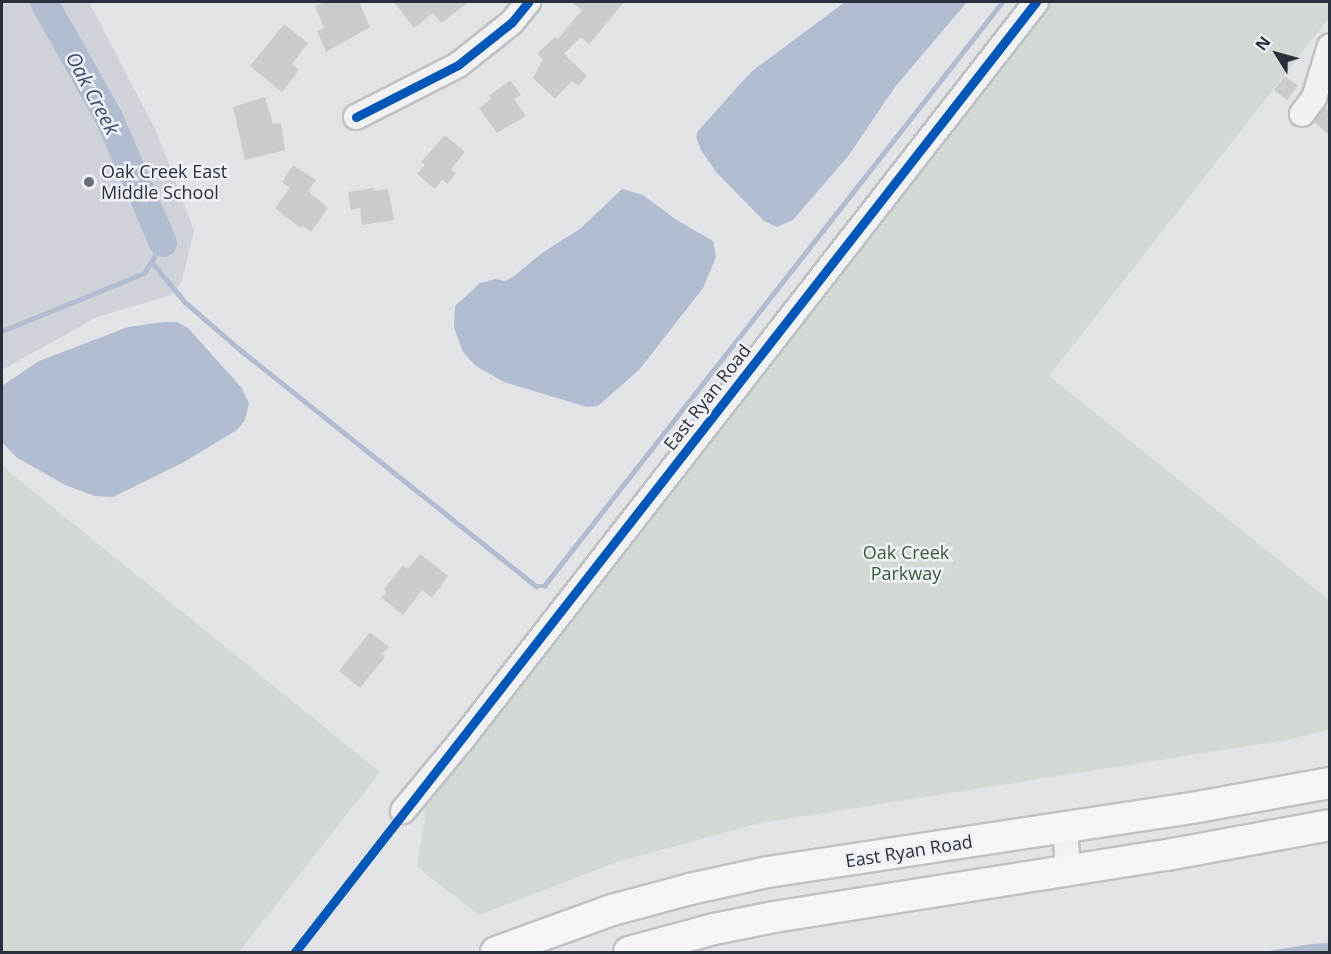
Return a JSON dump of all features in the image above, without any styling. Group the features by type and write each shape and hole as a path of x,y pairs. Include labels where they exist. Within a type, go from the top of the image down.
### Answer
{"main road":[{"name":"East Ryan Road","path":"496,952 612,910 690,889 768,872 1065,827 1329,783"},
{"path":"629,952 714,929 774,917 1329,825"}],"street":[{"path":"356,117 458,65 512,22 528,2"},
{"name":"East Ryan Road","path":"403,811 461,741 1036,2"},
{"path":"1302,114 1314,98 1329,46"},
{"path":"1065,827 1068,870"}],"shaded area":[{"name":"Oak Creek East Middle School","path":"2,2 89,2 157,133 194,231 182,281 171,295 97,317 2,370"}],"green space":[{"name":"Oak Creek Parkway","path":"1045,2 1329,2 1329,18 1049,376 1329,600 1329,730 1286,740 760,823 617,862 479,915 417,867 425,818 424,800"},
{"path":"2,466 380,772 239,952 2,952"}],"water":[{"path":"845,2 967,2 895,87 849,155 793,220 777,227 764,221 716,172 701,150 696,137 698,131 751,72"},
{"path":"622,189 643,195 675,219 713,241 716,257 703,288 639,370 598,406 587,407 504,382 476,366 463,352 454,328 455,306 480,283 496,279 505,281 514,276 542,253 581,228"},
{"path":"177,322 188,328 241,387 249,403 245,420 237,430 184,462 113,497 95,496 65,485 16,457 2,442 2,386 39,361 128,327"},
{"path":"1329,943 1329,952 1263,952 1311,944"}],"building":[{"path":"325,2 359,2 370,27 326,52 317,31 324,28 315,6"},
{"path":"394,2 469,2 441,23 433,13 414,28"},
{"path":"571,2 624,2 589,44 581,37 564,54 587,76 578,86 572,81 555,99 533,78 543,59 537,54 550,41 556,37 558,39 582,10"},
{"path":"284,24 308,43 292,64 299,70 282,92 250,66"},
{"path":"1285,76 1298,86 1287,100 1274,90"},
{"path":"510,80 521,95 514,99 526,116 497,133 479,108 491,99 489,96"},
{"path":"265,97 273,124 281,123 285,150 245,160 233,107"},
{"path":"1325,107 1329,110 1329,135 1314,122"},
{"path":"445,135 465,152 451,169 456,174 447,184 442,180 435,189 417,174 425,165 421,162"},
{"path":"293,165 316,180 308,191 328,208 311,232 303,226 300,228 275,208 290,188 282,182"},
{"path":"374,188 375,191 388,189 394,220 362,225 360,208 351,210 348,192"},
{"path":"420,554 448,576 432,598 422,590 403,615 382,598 386,592 384,589 403,565 408,569"},
{"path":"370,632 389,647 382,654 385,657 360,688 339,671"}],"waterway":[{"name":"Oak Creek","path":"44,2 109,118 163,243"},
{"path":"152,262 185,302 243,352 536,586 544,586 1002,2"},
{"name":"Oak Creek","path":"2,331 144,273 163,243"}],"cycle path":[{"path":"356,117 458,65 512,22 528,2"},
{"path":"295,952 1036,2"}],"place":[{"name":"Oak Creek East Middle School","path":"89,182"}]}
